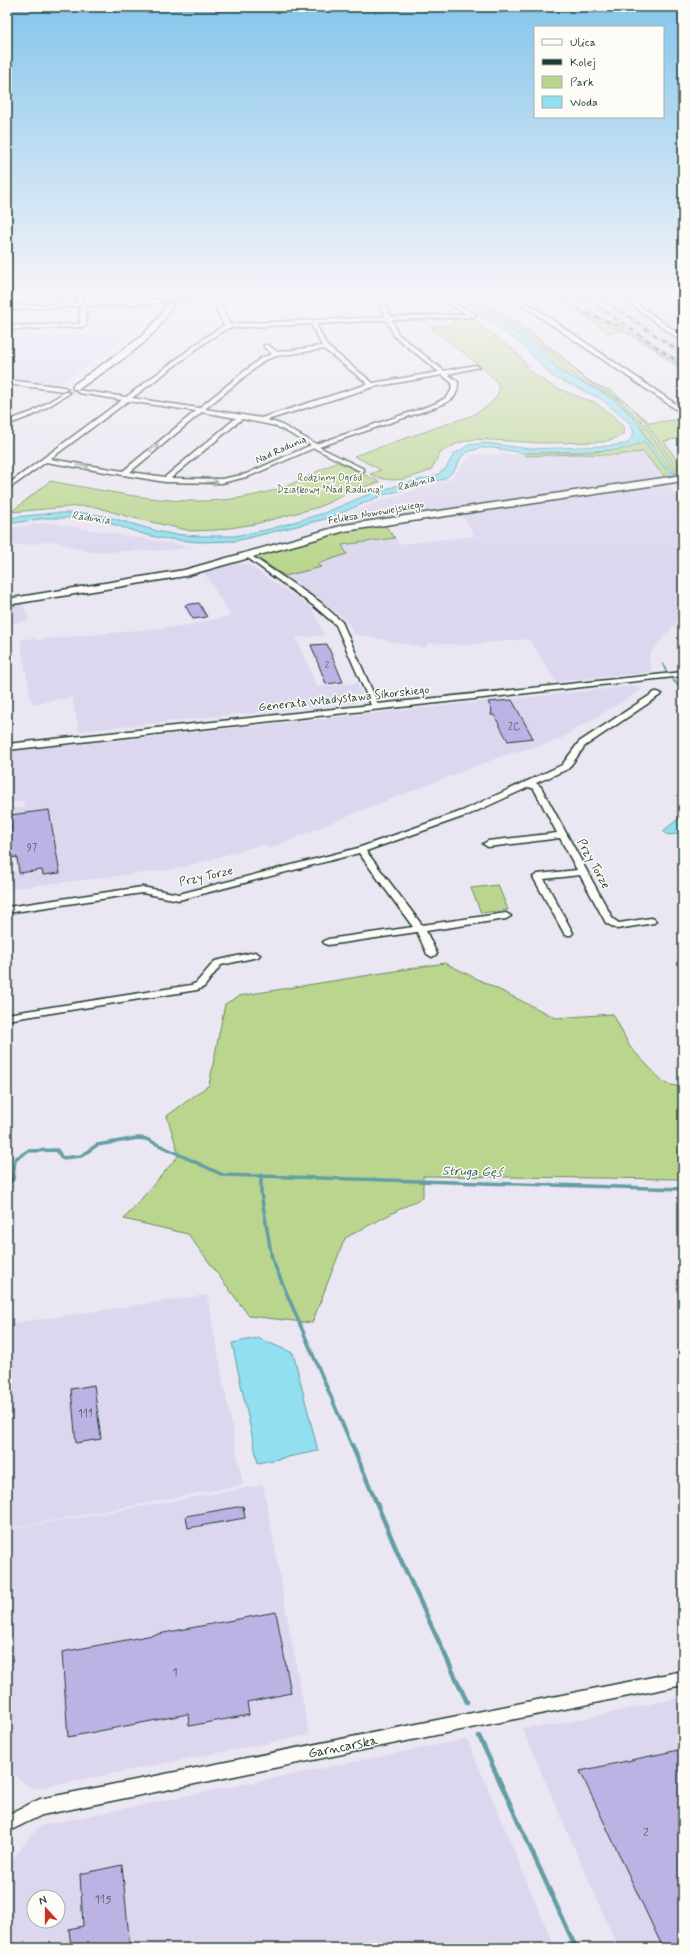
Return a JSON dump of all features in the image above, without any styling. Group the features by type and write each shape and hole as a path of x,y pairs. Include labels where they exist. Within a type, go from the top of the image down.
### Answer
{"street":[{"path":"9,382 65,391 77,389 128,399 260,420 284,428 362,470"},
{"path":"77,389 86,382"},
{"path":"7,488 150,382"},
{"path":"124,473 234,382"},
{"path":"369,382 372,385"},
{"path":"260,420 372,385 388,382"},
{"name":"Nad Radunią","path":"45,460 165,480 205,482 236,478 261,470 315,446 443,403 453,395 456,387 455,382"},
{"path":"639,382 683,412"},
{"path":"9,421 38,411 65,391"},
{"path":"165,480 241,417"},
{"name":"Feliksa Nowowiejskiego","path":"7,602 176,574 357,525 683,478"},
{"path":"247,555 317,604 339,624 376,708"},
{"name":"Generała Władysława Sikorskiego","path":"7,747 683,674"},
{"name":"Przy Torze","path":"7,910 142,890 179,897 361,850 465,813 531,784 565,766 582,744 658,694"},
{"name":"Przy Torze","path":"531,784 536,787 609,921 616,926 651,921"},
{"path":"488,844 562,835"},
{"path":"361,850 420,929 432,954"},
{"path":"568,933 538,877 581,872"},
{"path":"328,942 506,916"},
{"path":"7,1017 193,988 200,985 218,963 255,955"},
{"name":"Garncarska","path":"7,1824 40,1807 683,1678"}],"shaded area":[{"path":"36,382 64,382 60,385"},
{"path":"643,452 665,477 343,525 338,519 376,502 451,479 471,454 525,454 527,456 575,454 615,455"},
{"path":"667,483 683,505 683,615 651,652 648,660 653,672 556,682 529,639 465,645 428,643 425,648 354,634 349,624 341,616 300,585 262,561 259,557 384,524 400,544 475,536 460,513 568,500"},
{"path":"46,522 195,547 172,550 88,552 55,541 15,546 14,543 7,544 7,529"},
{"path":"240,563 248,565 312,608 324,635 296,638 317,687 357,683 364,699 352,702 79,731 72,697 32,704 20,640 36,638 37,640 182,626 231,616 204,572"},
{"path":"22,602 29,621 7,624 7,605"},
{"path":"635,686 643,689 556,741 505,755 342,818 269,849 264,844 176,869 7,889 7,873 17,872 16,858 7,859 7,839 9,858 17,857 49,810 9,815 11,830 7,830 7,809 24,807 23,801 7,803 7,752"},
{"path":"207,1295 243,1485 7,1529 7,1324"},
{"path":"263,1485 309,1735 33,1789 7,1770 7,1530"},
{"path":"683,1697 683,1948 618,1948 522,1728 555,1725"},
{"path":"467,1739 555,1948 7,1948 7,1866 39,1826"}],"green space":[{"name":"Rodzinny Ogród Działkowy \"Nad Radunią\"","path":"497,382 546,382 576,396 594,402 613,416 624,428 624,433 603,442 543,443 474,439 458,443 441,452 431,470 400,480 386,479 370,474 381,470 354,456 473,415 490,404 496,396 499,387"},
{"path":"582,382 619,400 643,422 675,471 680,476 670,471 647,440 638,422 624,408 594,388"},
{"path":"589,382 612,391 625,402"},
{"path":"631,407 650,423 683,419 683,438 664,441 679,464 683,464 681,468 683,469 683,474 678,471 645,421"},
{"path":"644,441 671,475 665,477 643,452 615,455 575,454 526,456 524,453 602,451 631,446"},
{"name":"Rodzinny Ogród Działkowy \"Nad Radunią\"","path":"338,462 380,482 355,490 319,507 255,524 217,530 191,531 129,517 96,507 80,506 11,512 50,481 132,496 188,501 216,501 271,491 297,482"},
{"path":"384,524 395,538 342,545 347,554 317,564 321,567 285,576 262,561 259,557 261,554 327,534"},
{"path":"498,885 508,910 481,913 471,888"},
{"path":"445,963 556,1018 613,1014 630,1047 664,1083 683,1088 683,1179 423,1176 423,1197 345,1238 312,1323 249,1316 188,1234 124,1219 179,1155 167,1116 209,1085 225,1004 239,996"}],"water":[{"name":"Radunia","path":"565,382 582,382 616,401 638,422 647,440 675,476 672,477 644,441 630,448 612,450 524,453 494,448 480,448 468,452 462,456 454,471 444,479 383,495 329,518 236,541 199,542 160,538 103,521 82,518 46,518 7,524 7,518 53,513 85,513 105,516 171,534 235,536 270,529 324,513 374,492 437,475 446,468 454,454 469,445 485,443 531,449 626,444 631,439 634,432 629,422 601,399"},
{"path":"683,817 683,833 668,835 663,831"},
{"path":"258,1338 293,1353 318,1451 258,1463 232,1343"}],"building":[{"path":"199,603 207,617 193,619 185,605"},
{"path":"327,644 343,682 326,684 311,645"},
{"path":"512,700 533,738 508,741 494,715 491,715 492,710 488,702"},
{"path":"49,810 60,873 43,875 42,870 19,873 17,857 9,858 7,830 11,830 10,815"},
{"path":"94,1385 101,1439 76,1443 71,1389"},
{"path":"243,1506 245,1518 188,1528 186,1516"},
{"path":"276,1612 291,1693 247,1702 249,1715 189,1726 188,1714 68,1737 62,1652"},
{"path":"683,1749 683,1948 663,1948 580,1771"},
{"path":"122,1865 130,1948 71,1948 69,1929 83,1926 80,1874"}],"waterway":[{"name":"Struga Gęś","path":"663,664 666,671"},
{"name":"Struga Gęś","path":"673,680 683,690"},
{"path":"7,1181 13,1180 15,1159 28,1151 57,1150 62,1158 81,1156 97,1145 138,1138 146,1139 223,1175 261,1176"},
{"name":"Struga Gęś","path":"261,1176 683,1189"},
{"path":"261,1176 261,1193 272,1259 352,1446"},
{"path":"352,1445 399,1556 467,1702"},
{"path":"479,1736 576,1948"}]}
